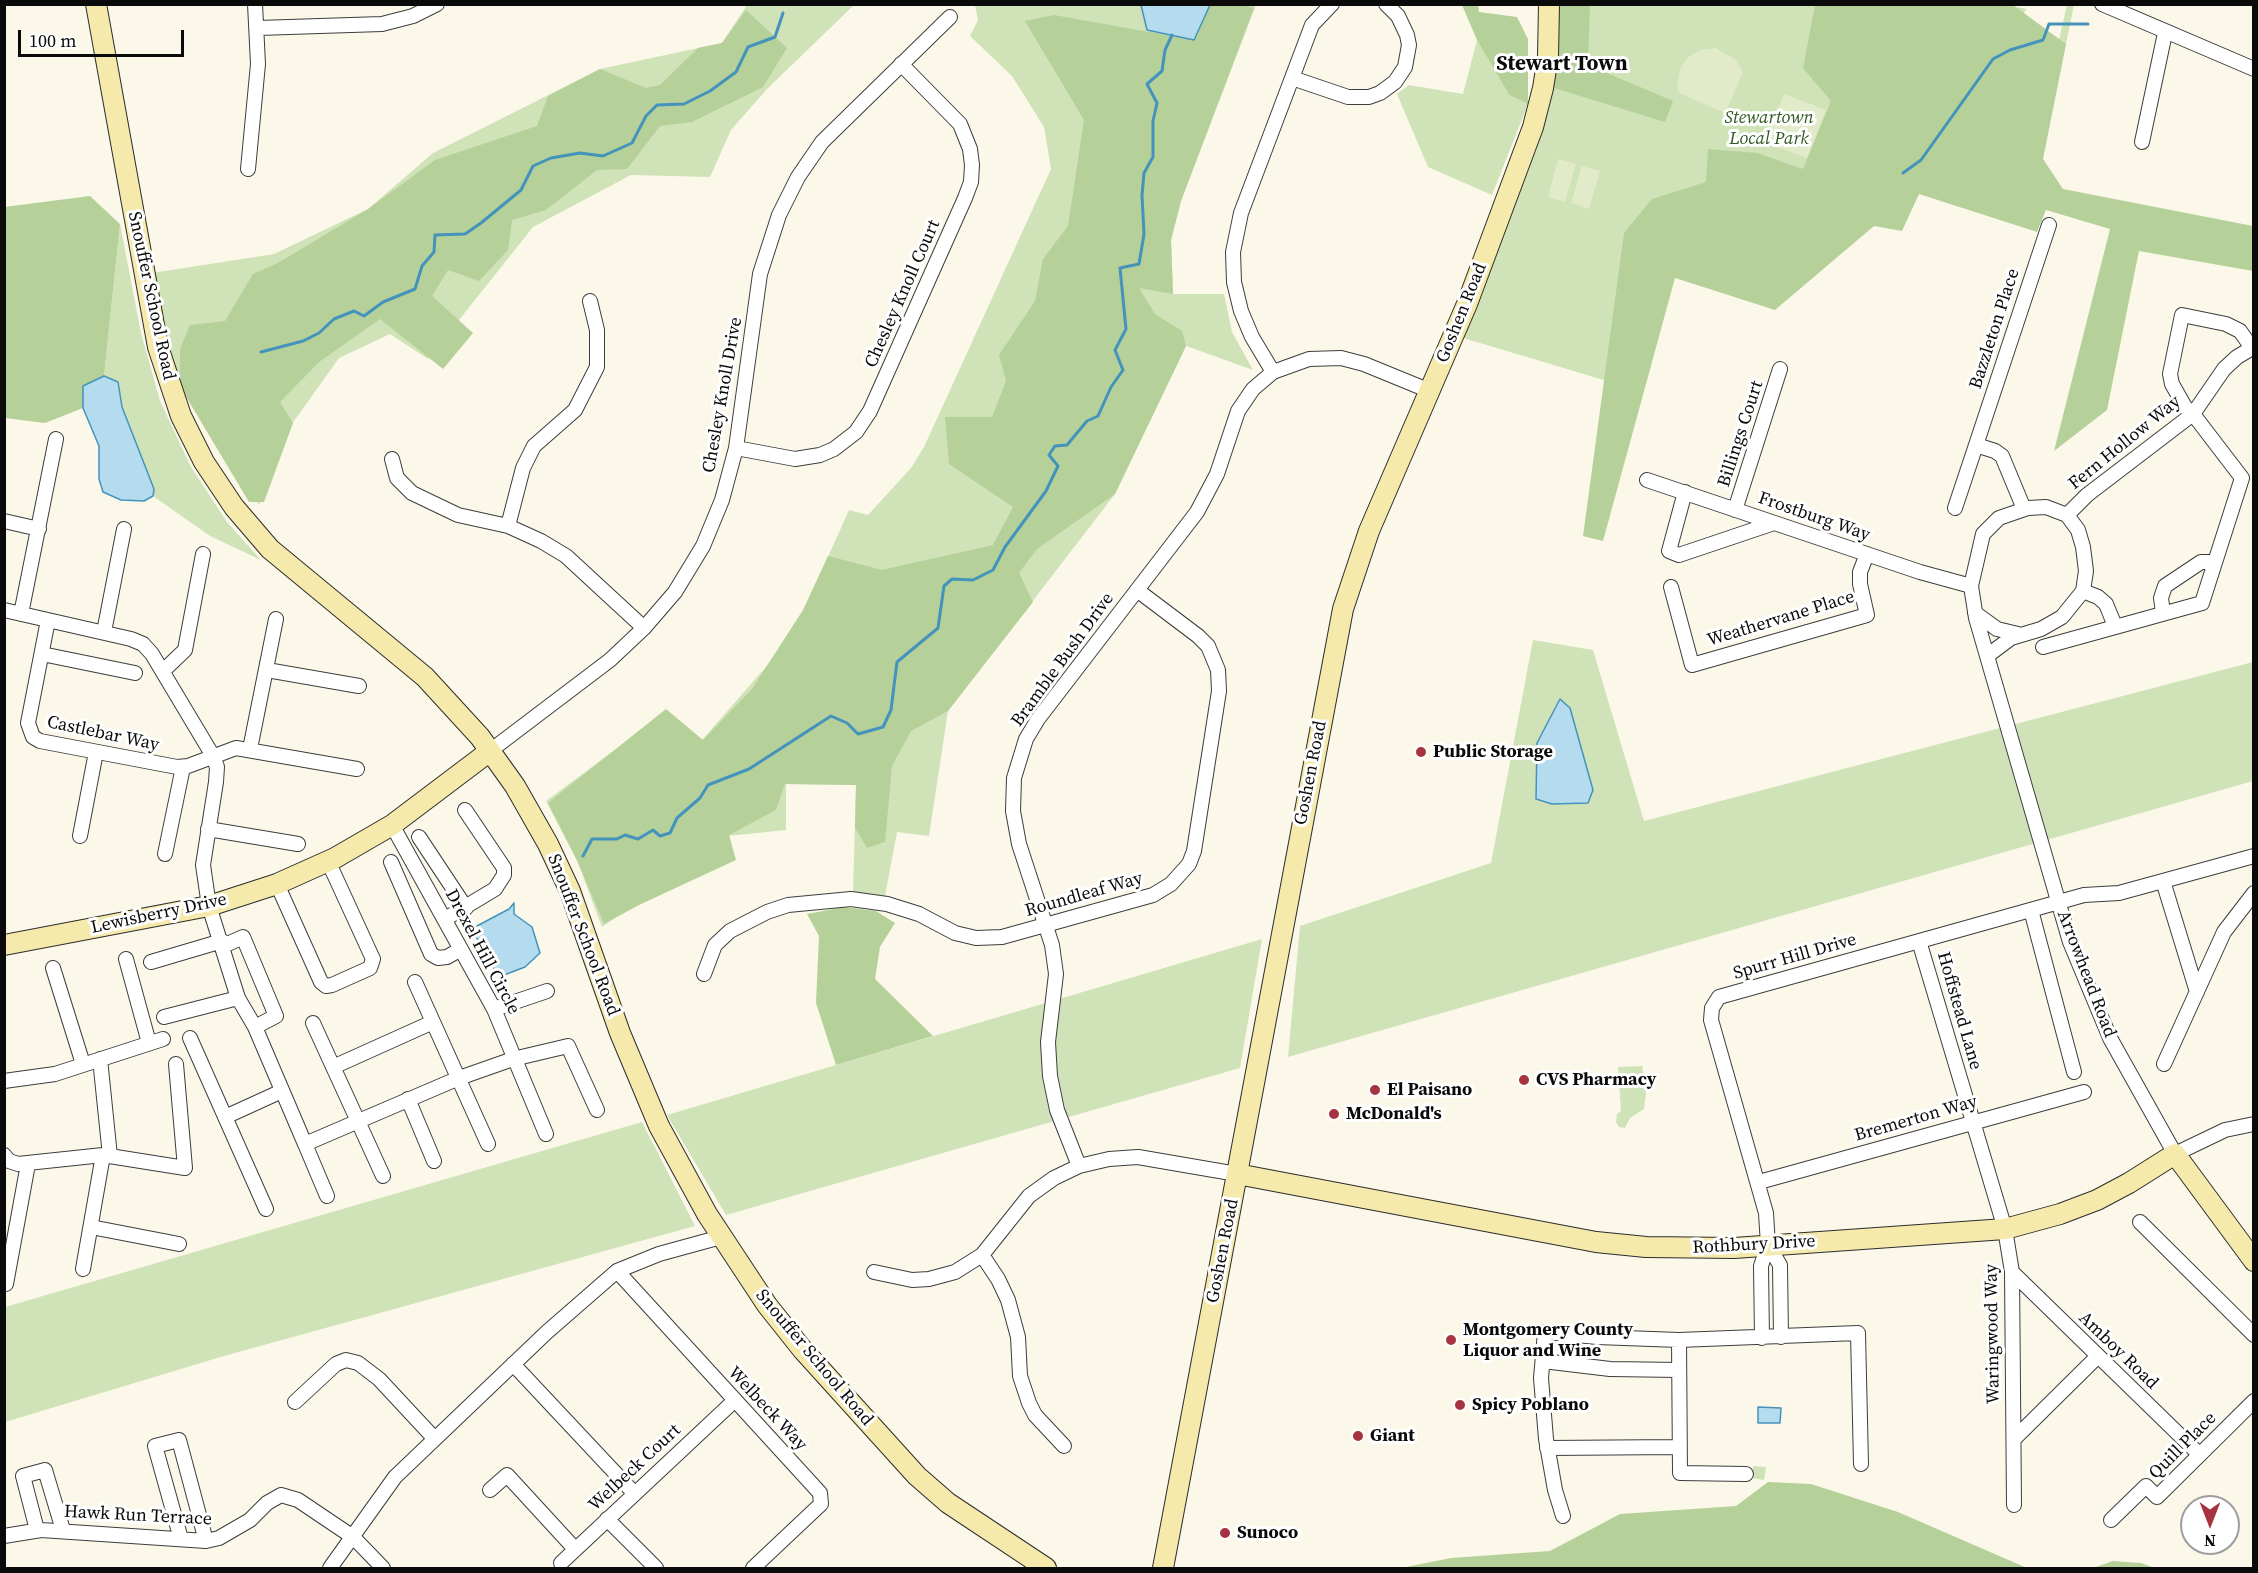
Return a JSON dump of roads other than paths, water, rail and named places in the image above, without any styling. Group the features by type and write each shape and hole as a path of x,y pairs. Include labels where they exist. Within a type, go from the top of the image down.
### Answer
{"street":[{"name":"Snouffer School Road","path":"96,4 158,346 181,416 204,462 234,507 270,549 425,677 490,751 536,820 561,871 640,1085 677,1160 721,1237 767,1305 896,1455 948,1503 1046,1569"},
{"path":"248,169 258,64 255,4"},
{"path":"258,28 382,24 414,16 437,4"},
{"path":"1273,372 1252,337 1241,311 1234,282 1233,252 1241,213 1312,25 1332,4"},
{"path":"1292,78 1348,97 1369,97 1380,93 1395,82 1405,67 1409,45 1398,16 1386,4"},
{"name":"Goshen Road","path":"1163,1569 1343,609 1369,531 1467,304 1533,126 1548,57 1549,4"},
{"path":"2102,4 2253,69"},
{"name":"Chesley Knoll Drive","path":"490,751 610,660 644,628 675,592 703,546 722,500 736,448 760,274 779,215 798,177 822,142 950,17"},
{"path":"2142,142 2165,33"},
{"name":"Chesley Knoll Court","path":"736,448 795,459 820,455 834,449 856,432 870,411 965,198 971,182 972,165 970,149 960,124 902,64"},
{"name":"Bazzleton Place","path":"1955,508 2049,225"},
{"path":"508,526 523,468 534,446 575,410 597,367 597,330 590,302"},
{"path":"2043,647 2202,603 2242,478 2179,398 2170,374 2182,315 2226,324 2240,331 2253,348"},
{"name":"Fern Hollow Way","path":"2067,515 2087,495 2193,414 2224,369 2237,357 2253,348"},
{"name":"Bramble Bush Drive","path":"1079,1166 1057,1110 1050,1076 1048,1042 1056,974 1047,924 1019,844 1013,811 1014,778 1026,740 1038,719 1197,512 1216,474 1238,411 1253,389 1273,372 1309,359 1341,358 1364,364 1430,391"},
{"name":"Billings Court","path":"1735,510 1780,369"},
{"path":"21,614 56,439"},
{"path":"1976,445 1995,451 2001,456 2024,509"},
{"path":"392,459 397,478 412,493 458,515 508,526 566,556 644,628"},
{"name":"Frostburg Way","path":"1647,480 1867,554 1971,586"},
{"path":"1685,492 1669,551 1678,555 1774,523"},
{"name":"Arrowhead Road","path":"2067,515 2046,507 2024,509 1999,518 1983,534 1971,586 1975,613 2070,942 2109,1038 2175,1154 2253,1261"},
{"path":"1987,656 2018,634 2041,628 2062,617 2083,591 2086,571 2083,547 2078,530 2067,515"},
{"path":"4,521 39,529"},
{"path":"104,632 124,529"},
{"path":"163,671 185,650 203,554"},
{"name":"Weathervane Place","path":"1671,587 1692,665 1867,615 1860,584 1860,572 1867,554"},
{"path":"2163,614 2161,597 2165,586 2201,562 2215,562"},
{"name":"Roundleaf Way","path":"704,974 715,945 730,931 788,905 851,899 887,904 919,914 956,933 976,938 1002,937 1153,895 1171,884 1189,864 1194,851 1219,691 1218,669 1208,646 1198,636 1137,590"},
{"path":"2083,591 2098,597 2106,604 2115,626"},
{"path":"4,610 104,632 143,644 163,671 213,756 217,767 203,865 209,906 238,998 255,1027 327,1196"},
{"path":"1975,613 1997,629 2018,634"},
{"path":"250,749 276,619"},
{"name":"Castlebar Way","path":"48,620 29,731 40,741 183,767 237,748 357,769"},
{"path":"42,654 135,673"},
{"path":"267,670 359,686"},
{"name":"Lewisberry Drive","path":"4,945 209,906 277,884 328,861 392,825 490,751"},
{"path":"80,836 96,752"},
{"path":"165,854 183,767"},
{"path":"445,919 495,889 504,875 504,868 465,810"},
{"name":"Drexel Hill Circle","path":"392,825 494,1009 546,1134"},
{"path":"208,829 298,844"},
{"path":"419,837 466,908"},
{"name":"Spurr Hill Drive","path":"1768,1245 1766,1213 1759,1182 1711,1020 1712,1008 1719,998 2084,895 2119,893 2253,856"},
{"path":"277,884 321,982 326,986 332,985 370,968 373,959 328,861"},
{"path":"391,862 431,954 438,958 447,957 461,949"},
{"path":"2163,881 2197,992"},
{"path":"2164,1064 2224,932 2253,893"},
{"path":"2031,910 2074,1072"},
{"path":"151,962 243,937 276,1016 255,1027"},
{"name":"Hoffstead Lane","path":"1919,940 2005,1229"},
{"path":"126,959 149,1043"},
{"path":"53,968 83,1064"},
{"path":"415,982 488,1144"},
{"path":"494,1009 547,991"},
{"path":"164,1017 238,998"},
{"path":"333,1067 433,1022"},
{"path":"313,1023 356,1122 383,1176"},
{"path":"190,1038 266,1209"},
{"path":"4,1081 55,1074 163,1039"},
{"path":"305,1144 459,1078 513,1059 568,1046 597,1110"},
{"path":"83,1269 106,1155 100,1059"},
{"path":"4,1155 9,1161 28,1164 106,1155 185,1168 176,1064"},
{"path":"225,1117 282,1091"},
{"name":"Bremerton Way","path":"1759,1182 2084,1092"},
{"path":"408,1099 434,1161"},
{"name":"Rothbury Drive","path":"1238,1174 1596,1242 1703,1248 1768,1245 2005,1229 2060,1214 2097,1200 2175,1154 2225,1130 2253,1124"},
{"path":"874,1272 912,1280 929,1280 956,1272 982,1255 1029,1196 1053,1178 1079,1166 1108,1158 1138,1157 1238,1174"},
{"path":"6,1284 28,1164"},
{"path":"2140,1222 2253,1335"},
{"path":"91,1227 179,1244"},
{"name":"Waringwood Way","path":"2005,1229 2013,1272 2014,1505"},
{"path":"330,1569 395,1477 513,1364 617,1272 648,1258 721,1237"},
{"path":"1768,1245 1780,1265 1781,1337"},
{"path":"1762,1338 1761,1266 1768,1245"},
{"path":"982,1255 998,1279 1008,1300 1018,1337 1020,1377 1029,1403 1035,1415 1065,1446"},
{"name":"Welbeck Way","path":"617,1272 820,1493 821,1504 753,1569"},
{"name":"Amboy Road","path":"2013,1272 2097,1357 2199,1454"},
{"path":"1563,1516 1547,1448 1542,1400 1545,1332 1597,1337 1679,1340 1858,1333 1861,1464"},
{"path":"1679,1340 1680,1473 1746,1473"},
{"path":"2013,1439 2097,1357"},
{"path":"295,1402 336,1364 346,1360 358,1363 379,1379 434,1438"},
{"path":"1543,1361 1610,1369 1679,1370"},
{"path":"513,1364 634,1493"},
{"name":"Welbeck Court","path":"561,1563 734,1401"},
{"name":"Quill Place","path":"2111,1520 2146,1486 2157,1497 2253,1401"},
{"path":"181,1539 156,1446 179,1440 206,1541"},
{"path":"1547,1448 1679,1447"},
{"path":"37,1530 23,1476 45,1470 63,1530"},
{"path":"490,1490 507,1475 575,1549"},
{"name":"Hawk Run Terrace","path":"4,1536 37,1530 63,1530 206,1541 219,1538 250,1520 267,1503 281,1495 298,1500 353,1537"},
{"path":"607,1519 656,1569"},
{"path":"353,1537 383,1569"}],"water":[{"path":"1141,4 1210,5 1194,40 1147,30"},
{"path":"104,376 118,382 122,407 154,489 153,496 144,501 121,500 103,492 99,479 99,446 83,408 83,386"},
{"path":"1560,699 1570,708 1593,790 1588,803 1552,804 1536,799 1537,743"},
{"path":"514,903 514,914 532,927 540,953 525,967 504,975 495,971 474,933 475,927 509,909"},
{"path":"1758,1407 1781,1408 1780,1423 1758,1423"}],"waterway":[{"path":"261,352 303,341 319,333 334,319 354,311 364,316 383,302 415,289 422,266 434,252 435,235 465,234 481,223 521,190 533,166 551,158 580,153 603,156 632,143 646,116 657,105 684,104 710,91 736,72 748,47 775,37 783,13"},
{"path":"1903,173 1921,160 1993,59 2010,50 2043,40 2049,24 2088,24"},
{"path":"583,856 592,839 617,839 625,835 638,839 653,830 660,836 670,833 677,818 700,798 708,785 749,769 831,716 847,723 858,734 883,727 891,710 897,662 938,628 944,586 952,579 973,580 993,570 1005,547 1046,491 1058,466 1049,455 1055,446 1067,445 1087,421 1098,416 1111,387 1123,370 1115,350 1126,329 1120,268 1139,264 1144,234 1142,195 1144,173 1153,157 1153,121 1157,103 1147,84 1162,71 1165,50 1172,35"}],"place":[{"name":"Public Storage","path":"1421,752"},
{"name":"CVS Pharmacy","path":"1524,1080"},
{"name":"El Paisano","path":"1375,1090"},
{"name":"McDonald's","path":"1334,1114"},
{"name":"Montgomery County Liquor and Wine","path":"1451,1340"},
{"name":"Spicy Poblano","path":"1460,1405"},
{"name":"Giant","path":"1358,1436"},
{"name":"Sunoco","path":"1225,1533"}],"district":[{"name":"Stewart Town","path":"1562,65"}],"park label":[{"name":"Stewartown Local Park","path":"1769,128"}]}
